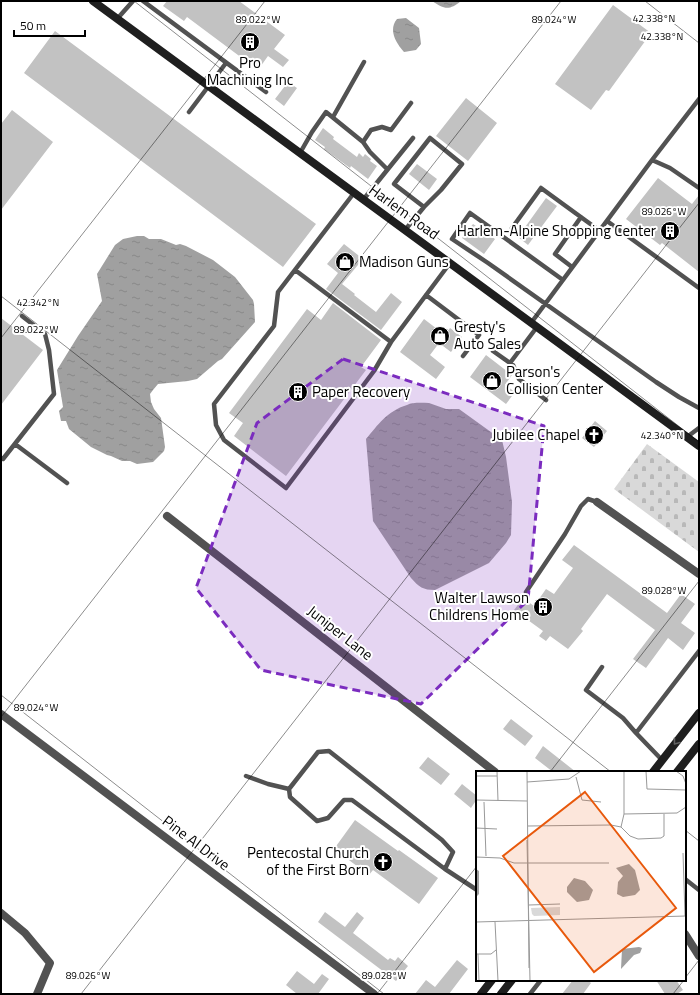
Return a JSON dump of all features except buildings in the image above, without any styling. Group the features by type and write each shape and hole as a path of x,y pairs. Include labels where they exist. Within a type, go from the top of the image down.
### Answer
{"main road":[{"name":"Harlem Road","path":"93,1 699,446"},
{"path":"654,771 699,712"},
{"path":"678,771 699,744"},
{"path":"482,994 491,981"},
{"path":"501,994 511,981"}],"street":[{"path":"597,502 699,574"},
{"name":"Juniper Lane","path":"167,516 494,771"},
{"name":"Pine Al Drive","path":"1,714 374,994"},
{"path":"1,913 25,933 50,963 37,994"},
{"path":"686,936 699,956"}],"lane":[{"path":"117,18 133,1"},
{"path":"143,1 266,92"},
{"path":"333,117 364,62"},
{"path":"189,112 226,63"},
{"path":"510,363 546,303 699,99"},
{"path":"363,142 371,130 382,127 391,130 411,103"},
{"path":"300,153 326,112 363,142 370,152 387,169"},
{"path":"363,200 413,138"},
{"path":"405,230 462,164 430,138 394,184 424,207"},
{"path":"652,160 670,168 699,188"},
{"path":"512,228 541,188 600,231"},
{"path":"354,193 278,292 274,326 214,404 216,425 224,440 286,488 374,371 391,342 450,264"},
{"path":"563,280 470,213 452,239 546,303 656,382 699,408"},
{"path":"572,267 555,254 581,217"},
{"path":"607,221 699,288"},
{"path":"295,270 391,342"},
{"path":"426,295 479,335 463,356"},
{"path":"1,458 3,459 54,394 49,350 45,334 22,316"},
{"path":"493,351 513,365 519,379 546,400"},
{"path":"688,437 699,428"},
{"path":"15,444 67,483"},
{"path":"526,592 565,534 581,506 588,499 597,502"},
{"path":"636,733 699,651"},
{"path":"602,667 586,690 623,718 662,760"},
{"path":"446,869 453,852 442,840 329,751 318,752 289,789 290,797 318,822 328,818 344,800 352,800 446,869 476,889"},
{"path":"246,776 268,784 289,789"},
{"path":"686,880 699,890"},
{"path":"530,994 540,981"}],"highlighted area":[{"path":"343,359 544,426 528,600 421,704 261,670 196,588 257,423"}],"green space":[{"path":"647,444 699,482 699,552 614,489"}],"water":[{"path":"432,1 461,1 450,8 446,8"},
{"path":"406,18 419,28 421,44 416,50 404,52 396,41 393,28 397,19"},
{"path":"144,236 149,239 161,239 176,245 180,244 213,260 235,277 253,300 255,322 222,359 197,379 158,384 153,390 150,394 151,402 161,418 165,447 164,451 153,462 137,464 130,461 122,461 91,447 69,429 66,421 61,421 59,411 63,407 57,370 102,301 97,274 115,245 123,239"},
{"path":"412,403 429,403 446,409 459,409 502,440 506,457 512,502 511,535 489,563 435,590 427,589 416,584 373,521 366,439 388,415 394,411"}],"place":[{"name":"Pro Machining Inc","path":"250,42"},
{"name":"Harlem-Alpine Shopping Center","path":"670,231"},
{"name":"Madison Guns","path":"345,262"},
{"name":"Gresty's Auto Sales","path":"440,336"},
{"name":"Parson's Collision Center","path":"492,381"},
{"name":"Paper Recovery","path":"298,392"},
{"name":"Jubilee Chapel","path":"594,435"},
{"name":"Walter Lawson Childrens Home","path":"543,607"},
{"name":"Pentecostal Church of the First Born","path":"383,862"}]}
